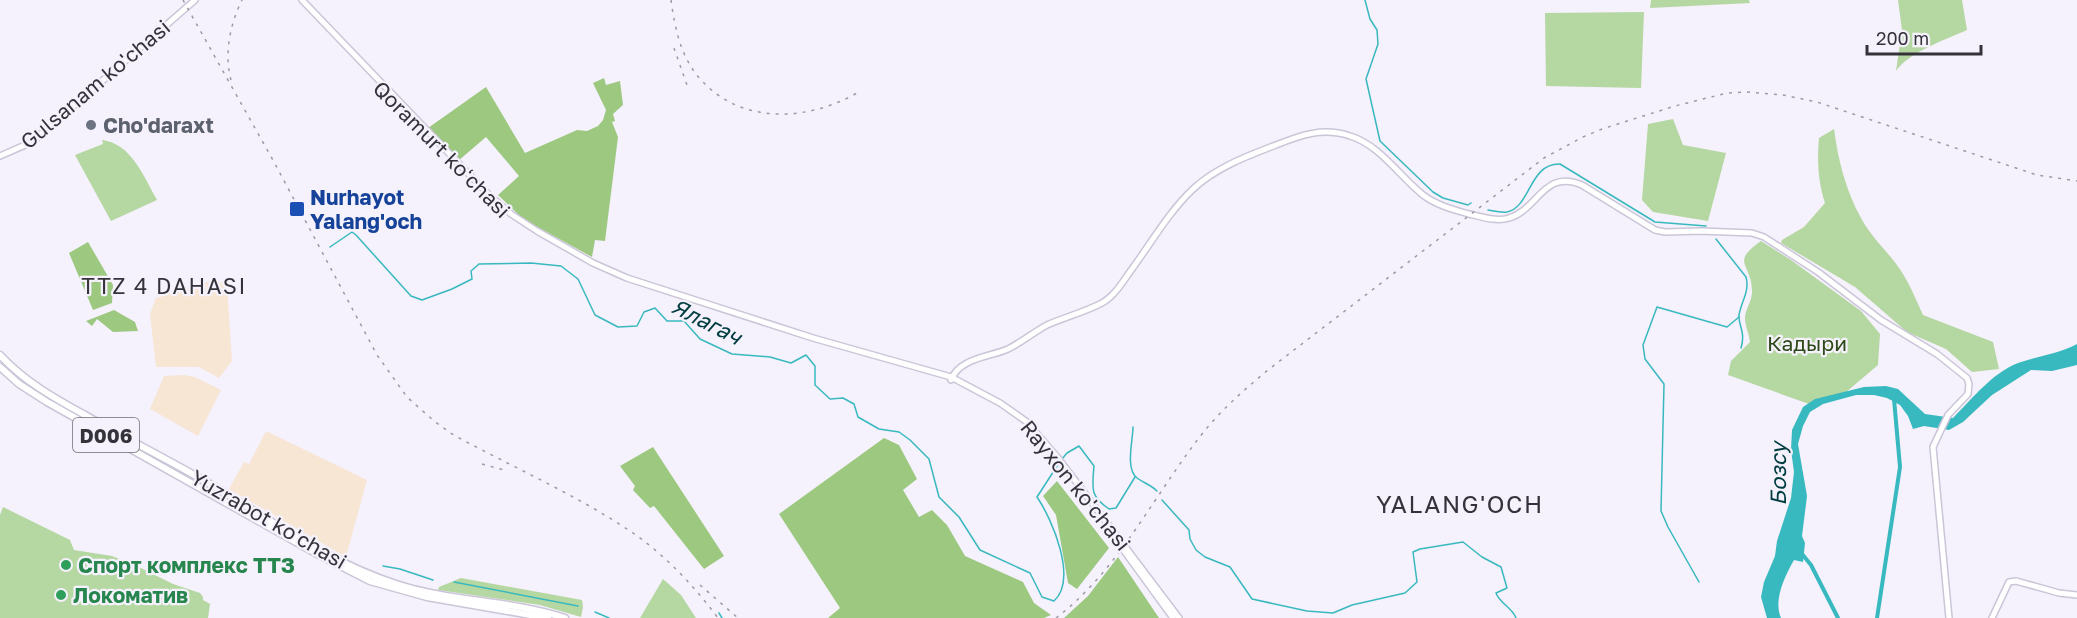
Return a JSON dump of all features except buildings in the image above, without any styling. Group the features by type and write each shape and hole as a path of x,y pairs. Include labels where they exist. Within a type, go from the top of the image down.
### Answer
{"main road":[{"name":"Gulsanam ko'chasi","path":"0,156 32,142 195,0"},
{"name":"Qoramurt koʻchasi","path":"300,0 489,195 511,214 546,237 595,264 644,285 951,378"},
{"path":"951,378 963,365 1009,348 1047,326 1108,298 1190,193 1208,177 1255,153 1303,134 1321,131 1349,135 1365,142 1427,198 1440,205 1469,214 1498,220 1511,218 1523,210 1548,186 1567,181 1582,185 1655,230 1752,233 1764,237 1818,272 1881,320 1929,348 1965,376 1969,384 1968,394 1948,415 1933,447 1949,618"},
{"name":"Yuzrabot ko'chasi","path":"0,355 50,396 198,477 346,564 428,595 528,608 565,618"},
{"name":"Yuzrabot ko'chasi","path":"0,367 21,385 47,402 338,566 377,583 548,618"},
{"path":"21,385 26,384 26,378"},
{"name":"Rayxon ko'chasi","path":"951,378 1021,417 1065,468 1179,618"},
{"name":"Rayxon ko'chasi","path":"1065,468 1173,618"},
{"path":"1992,618 2009,582 2016,581 2077,596"}],"shaded area":[{"path":"213,280 227,285 232,361 219,378 199,367 156,367 150,314 156,298"},
{"path":"164,376 195,377 221,390 198,436 150,409"},
{"path":"266,431 367,480 346,557 229,489 244,462 249,464"}],"green space":[{"path":"1651,0 1749,0 1750,3 1650,8"},
{"path":"1898,0 1962,0 1967,30 1918,52 1896,71 1902,30"},
{"path":"1644,12 1641,88 1546,86 1545,13"},
{"path":"604,78 606,85 620,81 623,105 613,114 615,121 612,122 618,137 605,241 595,240 592,257 523,219 498,195 519,176 486,137 458,161 428,128 486,87 525,153 577,130 587,131 598,126 606,110 593,83"},
{"path":"1673,119 1683,145 1726,153 1708,221 1653,212 1642,200 1648,124"},
{"name":"Кадыри","path":"1834,129 1843,175 1856,208 1865,226 1903,274 1923,315 1993,342 1999,369 1972,372 1946,349 1907,332 1855,287 1781,243 1782,240 1804,227 1825,203 1819,171 1819,138"},
{"path":"102,140 112,142 129,154 136,162 157,200 111,221 75,155 103,144"},
{"name":"Кадыри","path":"1761,241 1861,311 1880,334 1878,365 1845,393 1809,404 1728,375 1731,361 1750,342 1745,318 1752,290 1744,259 1746,254"},
{"path":"88,242 113,285 112,303 93,310 69,253"},
{"path":"114,310 135,322 138,331 113,332 97,319 92,326 86,321"},
{"path":"884,438 899,445 917,479 903,490 919,517 932,510 947,525 965,556 1023,582 1034,603 1051,615 1044,618 828,618 840,608 779,514"},
{"path":"653,447 724,556 704,569 654,506 650,508 633,490 635,486 620,466"},
{"path":"1057,481 1109,548 1077,589 1068,583 1056,515 1043,496"},
{"name":"Спорт комплекс ТТЗ","path":"3,507 70,540 74,550 112,556 173,584 200,593 203,600 210,604 208,618 0,618 0,515"},
{"path":"1118,557 1159,618 1064,618 1088,596"},
{"path":"461,578 582,600 581,617 540,605 438,590 439,587"},
{"path":"663,579 681,595 696,618 640,618"}],"water":[{"name":"Бозсу","path":"2077,344 2077,365 2052,371 2031,370 1992,395 1963,422 1949,430 1924,426 1913,429 1900,405 1887,398 1874,395 1856,395 1823,404 1810,412 1798,444 1807,496 1802,536 1805,543 1803,562 1794,560 1784,581 1778,604 1781,618 1767,618 1761,597 1791,498 1794,472 1791,450 1792,430 1803,407 1815,399 1864,387 1886,386 1898,389 1925,414 1953,418 1983,387 2009,367"}],"waterway":[{"path":"1365,0 1370,19 1377,30 1378,44 1366,79 1380,141 1433,192 1443,198 1468,205 1471,203"},
{"path":"1488,210 1507,212 1515,208 1542,170 1560,164 1655,222 1706,226"},
{"name":"Ялагач","path":"330,247 352,232 411,296 422,300 472,279 471,271 479,264 531,263 561,266 578,279 595,315 618,327 637,326 644,312 655,308 667,321 684,321 700,339 732,354 770,357 791,363 806,355 815,366 815,385 830,399 843,398 854,404 858,417 879,429 899,432 929,459 939,497 959,517 980,550 1030,573 1042,597 1054,601 1061,591 1064,579 1063,564 1055,534 1037,497 1059,463"},
{"path":"1716,239 1746,277 1746,292 1739,315 1743,337 1741,348"},
{"path":"1699,582 1661,511 1664,384 1645,359 1643,345 1657,307 1727,327 1739,317"},
{"path":"1877,618 1900,467 1894,399"},
{"path":"1133,427 1130,454 1133,474 1157,491"},
{"name":"Ялагач","path":"1062,459 1079,446 1094,466 1095,496 1109,509 1116,508 1135,477"},
{"path":"1162,500 1189,530 1190,539 1196,550 1205,557 1230,567 1252,599 1307,611 1333,613 1352,605 1405,593 1417,582 1413,552 1463,542 1482,557 1501,567 1507,588 1496,593 1516,618"},
{"path":"1802,554 1811,565 1838,618"},
{"path":"383,566 433,580"},
{"path":"454,582 578,606"},
{"path":"595,612 609,618"},
{"path":"719,613 722,618"}],"railway":[{"path":"183,0 274,162 377,355 407,397 452,434 567,494 633,533 679,572 718,618"},
{"path":"231,80 228,60 229,39 242,0"},
{"path":"671,0 677,33 689,63 702,81 718,95 737,105 756,112 797,113 818,109 857,93"},
{"path":"674,48 688,88"},
{"path":"1056,618 1098,578 1117,555 1184,457 1217,417 1242,393 1268,370 1544,158 1583,137 1675,106 1727,93 1783,95 1817,102 2037,175 2077,181"},
{"path":"482,464 504,470"},
{"path":"700,585 738,618"}],"place":[{"name":"Cho'daraxt","path":"91,125"},
{"name":"Nurhayot Yalang'och","path":"297,209"},
{"name":"Спорт комплекс ТТЗ","path":"66,565"},
{"name":"Локоматив","path":"61,595"}],"district":[{"name":"TTZ 4 DAHASI","path":"164,285"},
{"name":"YALANG'OCH","path":"1460,503"}]}
